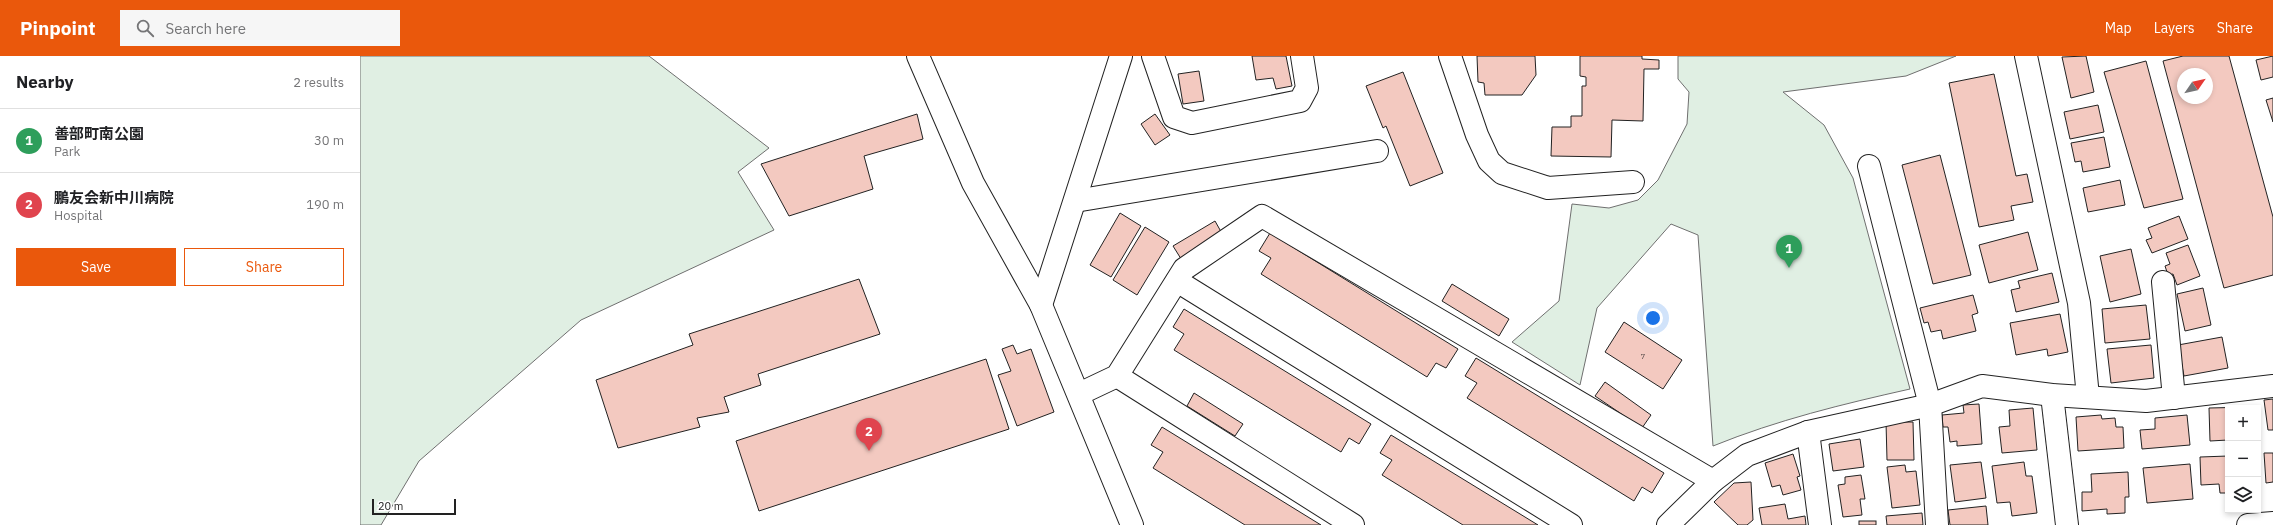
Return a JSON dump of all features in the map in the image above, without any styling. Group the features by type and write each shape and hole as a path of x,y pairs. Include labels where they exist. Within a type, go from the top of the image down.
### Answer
{"street":[{"path":"918,56 972,183 1041,305 1132,525"},
{"path":"1041,305 1121,56"},
{"path":"1153,56 1174,117 1192,123 1300,101 1308,88 1302,56"},
{"path":"1450,56 1478,135 1489,161 1502,173 1548,188 1633,182"},
{"path":"2026,56 2079,303 2088,397"},
{"path":"1075,201 1377,151"},
{"path":"1869,166 1930,404 1937,525"},
{"path":"1079,394 1117,376 1184,269 1262,216 1713,481"},
{"path":"1177,281 1571,525"},
{"path":"2163,282 2174,398"},
{"path":"1117,376 1353,525"},
{"path":"1668,525 1713,481 1747,455 1808,432 1930,404 1982,386 2052,395 2146,401 2273,386"},
{"path":"2052,395 2067,525"},
{"path":"1808,432 1820,525"},
{"path":"2248,525 2273,523"}],"green space":[{"path":"360,56 649,56 769,148 738,172 774,230 581,320 419,461 381,525 360,525"},
{"path":"1678,56 1956,56 1906,76 1783,92 1824,125 1853,178 1910,389 1810,413 1761,428 1713,446 1698,235 1671,224 1597,308 1580,385 1512,342 1559,301 1572,204 1609,208 1638,200 1658,180 1687,124 1689,92 1678,79"}],"building":[{"path":"1252,56 1286,56 1292,86 1276,89 1273,78 1256,80"},
{"path":"1477,56 1535,56 1536,75 1522,95 1485,95 1484,83 1478,82"},
{"path":"1580,56 1642,56 1642,59 1659,60 1659,69 1644,69 1643,121 1612,120 1611,157 1551,156 1552,127 1571,127 1571,116 1582,116 1582,86 1586,86 1586,77 1580,76"},
{"path":"2086,56 2094,92 2071,98 2062,57"},
{"path":"2183,56 2229,56 2273,217 2273,275 2224,288 2163,61"},
{"path":"2273,56 2273,77 2261,80 2256,60"},
{"path":"2146,61 2183,199 2144,208 2104,72"},
{"path":"1199,71 1204,101 1183,104 1178,74"},
{"path":"1403,72 1443,173 1410,186 1386,126 1383,128 1366,86"},
{"path":"1994,74 2016,176 2027,174 2033,202 2011,206 2014,220 1979,227 1949,83"},
{"path":"2273,98 2273,122 2266,100"},
{"path":"2098,105 2104,132 2070,139 2064,112"},
{"path":"917,114 923,139 864,156 873,189 789,216 761,164"},
{"path":"1155,114 1170,135 1155,145 1141,124"},
{"path":"2104,137 2110,167 2083,172 2081,161 2075,162 2071,143"},
{"path":"1940,155 1971,275 1933,284 1902,165"},
{"path":"2120,180 2125,205 2088,212 2083,188"},
{"path":"1120,213 1141,226 1111,277 1090,265"},
{"path":"2179,216 2188,239 2152,253 2146,240 2152,238 2148,228"},
{"path":"1215,221 1224,237 1183,262 1173,246"},
{"path":"1145,227 1169,242 1137,295 1113,280"},
{"path":"2028,232 2038,270 1989,283 1979,245"},
{"path":"1270,233 1458,349 1446,368 1436,363 1427,377 1261,274 1271,258 1259,251"},
{"path":"2188,245 2200,276 2177,285 2173,274 2168,275 2165,266 2170,264 2166,253"},
{"path":"2131,249 2141,294 2110,302 2100,256"},
{"path":"2052,273 2059,302 2016,312 2011,290 2020,288 2018,281"},
{"path":"859,279 880,334 758,374 761,385 724,397 729,412 697,418 700,427 618,448 596,380 693,345 689,334"},
{"path":"1452,284 1509,319 1499,336 1442,301"},
{"path":"2203,288 2211,325 2185,331 2177,294"},
{"path":"1973,295 1978,313 1972,315 1976,331 1943,339 1941,330 1931,332 1928,322 1924,323 1920,308"},
{"path":"2146,305 2150,339 2105,343 2102,309"},
{"path":"1184,309 1371,424 1359,444 1349,438 1341,452 1174,350 1184,334 1173,327"},
{"path":"2060,314 2068,352 2048,356 2047,349 2016,355 2010,323"},
{"path":"1624,322 1682,360 1663,389 1605,352"},
{"path":"2222,337 2228,368 2184,376 2178,345"},
{"path":"1013,345 1017,354 1031,349 1054,412 1017,426 998,375 1011,371 1002,349"},
{"path":"2151,345 2154,378 2111,383 2107,349"},
{"path":"1476,358 1664,473 1652,493 1642,487 1634,501 1467,398 1477,383 1465,376"},
{"path":"986,359 1009,429 759,511 736,441"},
{"path":"1605,382 1651,415 1642,428 1595,396"},
{"path":"1194,393 1243,424 1235,436 1187,406"},
{"path":"2273,399 2273,430 2268,430 2264,400"},
{"path":"1979,404 1982,444 1957,446 1957,441 1950,442 1948,427 1943,427 1942,415 1964,413 1963,405"},
{"path":"2033,408 2037,450 2002,453 1999,427 2010,426 2009,410"},
{"path":"2209,408 2225,408 2225,440 2210,441"},
{"path":"2101,415 2102,419 2115,418 2116,427 2123,427 2124,448 2078,451 2076,417"},
{"path":"2187,415 2190,445 2142,449 2140,430 2155,429 2155,418"},
{"path":"1886,422 1913,422 1914,460 1887,460"},
{"path":"1162,427 1321,525 1245,525 1153,468 1163,452 1151,445"},
{"path":"1391,435 1538,525 1463,525 1382,475 1392,460 1380,453"},
{"path":"1860,439 1864,467 1833,471 1829,444"},
{"path":"2264,453 2273,453 2273,482 2266,483"},
{"path":"1793,454 1800,476 1797,477 1801,490 1783,495 1780,485 1772,487 1765,463"},
{"path":"2225,456 2225,493 2220,493 2219,484 2201,485 2200,457"},
{"path":"1981,462 1986,498 1955,502 1950,465"},
{"path":"2024,462 2026,476 2032,476 2037,513 2012,516 2010,502 1997,503 1992,466"},
{"path":"2190,464 2193,499 2147,503 2143,468"},
{"path":"1905,465 1906,472 1916,471 1920,505 1892,508 1887,467"},
{"path":"2128,472 2129,497 2125,497 2125,513 2107,514 2107,509 2082,511 2082,492 2092,492 2091,474"},
{"path":"1861,475 1865,499 1860,499 1862,515 1843,517 1838,485 1845,484 1845,477"},
{"path":"1751,482 1753,520 1747,525 1738,525 1714,502 1734,483"},
{"path":"1785,504 1788,519 1805,516 1806,525 1762,525 1759,508"},
{"path":"1986,506 1988,525 1950,525 1948,510"},
{"path":"1922,513 1923,525 1887,525 1886,516"},
{"path":"1859,521 1876,521 1876,525 1859,525"}],"place":[{"name":"善部町南公園","path":"1789,268"},
{"name":"鵬友会新中川病院","path":"869,451"}]}
